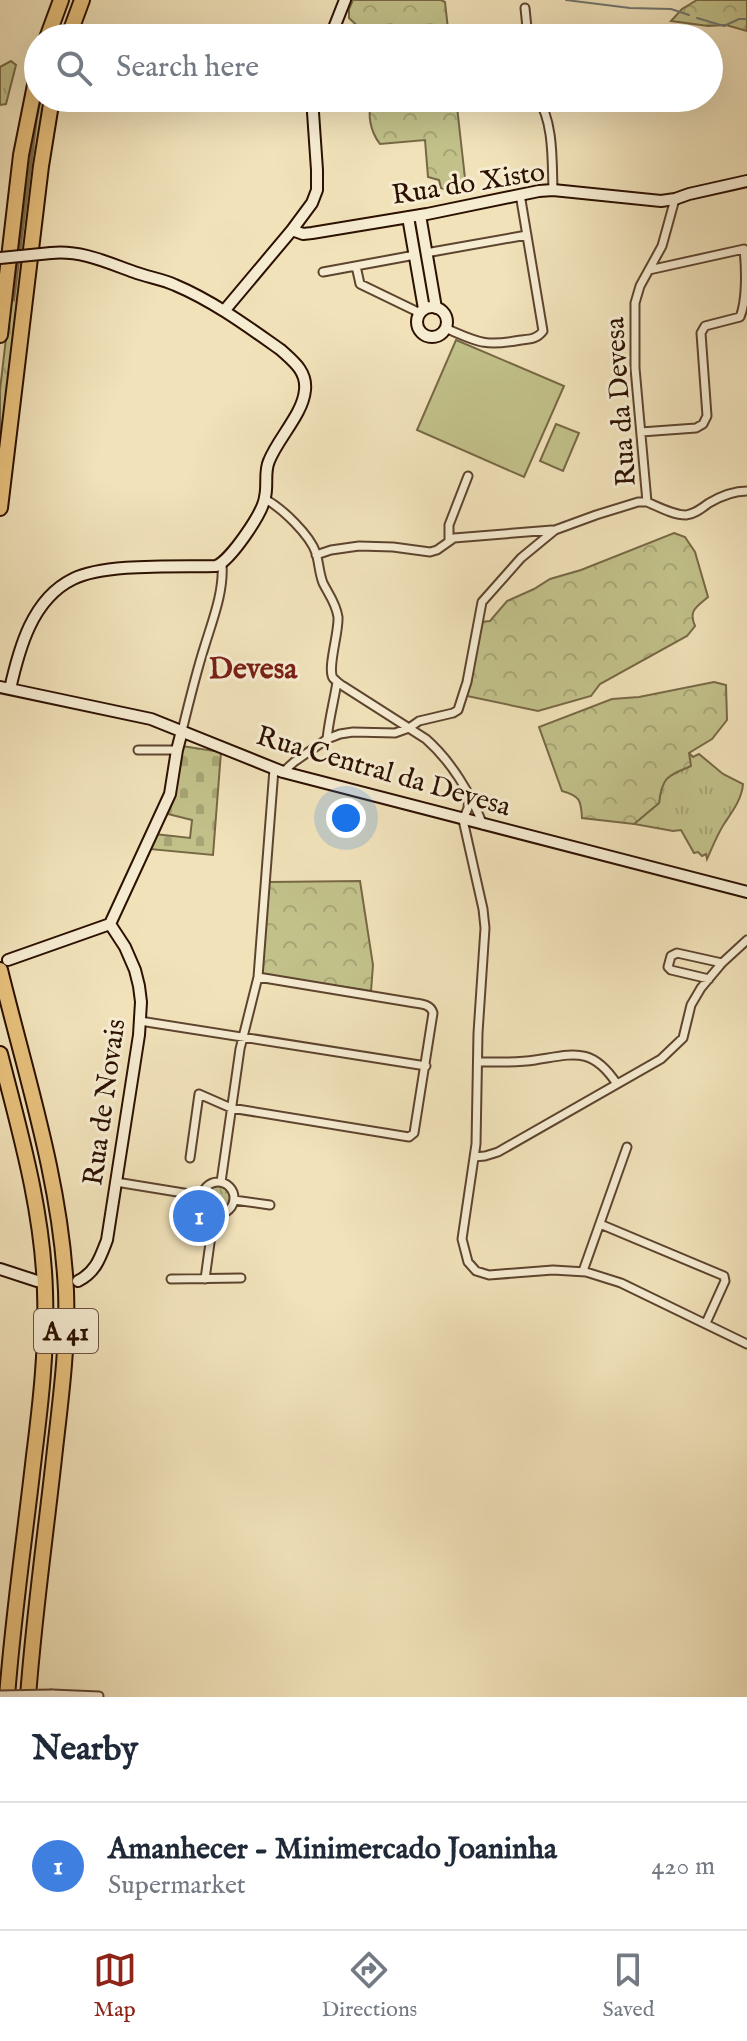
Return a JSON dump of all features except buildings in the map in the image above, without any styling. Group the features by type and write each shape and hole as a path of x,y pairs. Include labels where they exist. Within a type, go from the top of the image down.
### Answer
{"highway":[{"path":"52,24 61,0"},
{"path":"73,24 82,0"},
{"path":"0,335 21,155 30,112"},
{"path":"0,508 50,112"},
{"name":"A 41","path":"4,965 55,1196 66,1293 62,1395 28,1697"},
{"name":"A 41","path":"0,1054 38,1216 46,1313 42,1384 7,1697"}],"street":[{"path":"336,24 345,0"},
{"path":"525,8 527,24"},
{"path":"224,311 312,203 317,190 313,112"},
{"path":"544,112 551,150 553,190"},
{"name":"Rua do Xisto","path":"292,230 312,233 553,190 661,201 747,181"},
{"path":"445,328 487,344 498,345 541,335 543,325 520,194"},
{"name":"Rua da Devesa","path":"675,199 662,246 640,286 633,320 647,502 685,515 735,491 747,491"},
{"path":"356,266 360,284 427,310 444,314 443,332 431,337 423,334 417,323 427,310 420,215"},
{"path":"408,217 421,254"},
{"path":"323,272 527,235"},
{"path":"641,432 696,428 703,424 707,416 701,333 705,326 740,317 746,273 744,249 649,270"},
{"path":"0,258 51,253 80,254 172,283 208,300 281,350 304,374 305,389 301,403 267,465 265,499 256,518 222,564 116,569 72,579 42,606 28,627 5,688"},
{"path":"449,540 449,525 468,476"},
{"path":"265,499 277,505 291,519 315,550 324,585 333,597 337,612 338,628 331,665 334,679 435,747 469,795 483,825"},
{"path":"316,555 359,546 430,552 449,540 465,536 555,530 638,502 647,502"},
{"path":"221,1182 242,1037 258,977 278,770 327,739 353,732 395,733 419,721 458,710 467,682 482,602 521,558 555,530"},
{"path":"4,965 110,924 170,794 177,750 216,609 223,575 222,564"},
{"path":"327,739 337,682"},
{"name":"Rua Central da Devesa","path":"5,688 151,719 278,770 747,892"},
{"path":"138,750 177,750"},
{"path":"469,795 463,820 485,928 479,1010 477,1123 462,1239 468,1262 476,1271 489,1275 583,1271 621,1283 747,1344"},
{"name":"Rua de Novais","path":"78,1281 96,1268 107,1240 140,1021 139,986 135,970 110,924"},
{"path":"474,1157 498,1152 661,1059 683,1038 691,1005 709,979 747,940"},
{"path":"709,979 671,970 668,967 671,956 677,953 722,963"},
{"path":"190,1158 199,1094 231,1108 409,1137 416,1129 432,1009 427,1005 258,977"},
{"path":"140,1021 426,1066"},
{"path":"478,1062 514,1062 575,1053 607,1069 617,1084"},
{"path":"583,1271 627,1147"},
{"path":"116,1182 202,1196"},
{"path":"221,1182 230,1187 234,1200 227,1211 214,1214 206,1209 202,1196 207,1185 221,1182"},
{"path":"234,1200 270,1205"},
{"path":"205,1279 214,1214"},
{"path":"600,1224 724,1276 725,1281 706,1323"},
{"path":"0,1269 37,1281"},
{"path":"171,1279 241,1278"},
{"path":"0,1695 99,1696"}],"green space":[{"path":"353,0 441,0 445,2 447,24 355,24 349,18"},
{"path":"697,0 747,0 747,31 723,24 671,21 682,9"},
{"path":"11,61 16,65 6,104 0,105 0,67"},
{"path":"38,112 44,112 0,455 0,390 22,200 36,114 14,300"},
{"path":"370,112 458,112 466,187 448,191 441,188 439,180 428,177 425,140 380,144 370,122"},
{"path":"456,340 564,386 524,477 417,430"},
{"path":"556,424 579,433 563,471 540,461"},
{"path":"674,533 685,537 695,552 708,597 695,609 695,626 687,636 600,684 591,696 538,711 467,696 481,622 490,621 507,601 550,579"},
{"path":"714,682 726,685 727,720 712,739 689,753 691,766 667,778 659,803 634,824 582,818 578,800 562,791 539,727 612,699 639,697"},
{"path":"182,746 221,752 213,855 149,849 155,834 190,838 192,820 164,813"},
{"path":"689,753 693,757 699,754 723,774 743,784 739,800 707,859 706,854 694,853 681,830 634,824 659,803 667,778 690,766"},
{"path":"360,881 373,965 371,991 264,975 269,882"},
{"path":"218,1186 227,1190 231,1199 227,1208 218,1212 209,1208 205,1199 209,1190"}],"waterway":[{"path":"566,0 630,8 671,9 689,15"},
{"path":"697,18 717,24"},
{"path":"723,26 747,19"}],"place":[{"name":"Amanhecer - Minimercado Joaninha","path":"199,1216"}],"district":[{"name":"Devesa","path":"253,668"}]}
